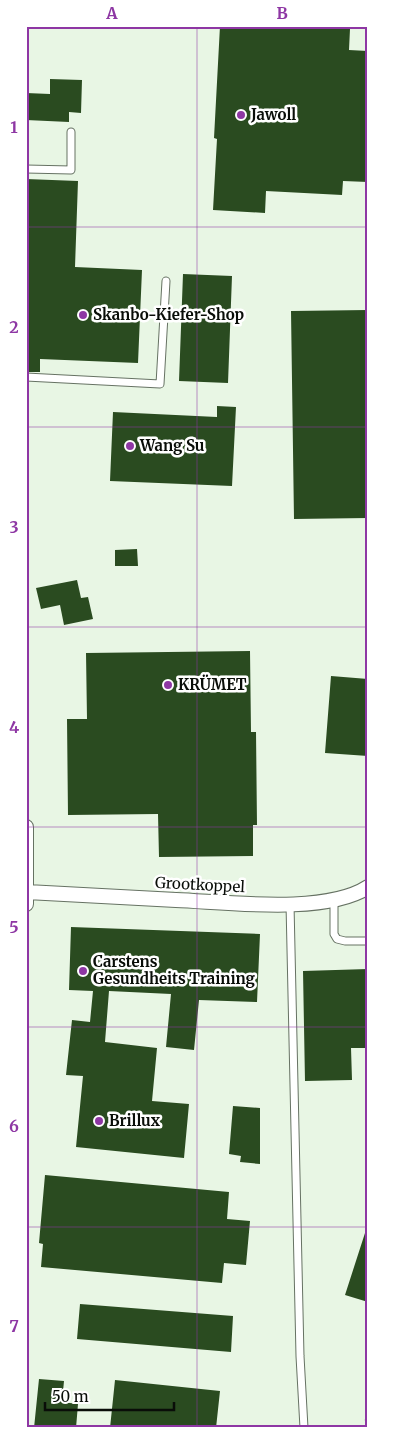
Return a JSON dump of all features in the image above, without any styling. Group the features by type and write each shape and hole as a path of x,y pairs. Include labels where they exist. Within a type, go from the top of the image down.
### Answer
{"street":[{"path":"26,826 27,898"},
{"name":"Grootkoppel","path":"27,898 290,904 320,903 334,900 350,896 368,887"}],"lane":[{"path":"26,169 71,170 71,132"},
{"path":"26,377 160,384 166,281"},
{"path":"334,900 334,934 337,939 368,941"},
{"path":"290,904 299,1298 304,1428"}],"building":[{"path":"220,26 295,26 350,29 349,50 368,51 368,182 343,181 342,195 266,191 265,213 213,210 217,139 214,138"},
{"path":"50,79 82,80 81,113 69,112 69,122 26,120 26,93 50,94"},
{"name":"Skanbo-Kiefer-Shop","path":"26,179 78,181 75,267 142,270 138,363 40,359 40,372 26,372"},
{"path":"183,274 232,276 228,383 179,381"},
{"path":"368,310 368,518 294,519 291,311"},
{"path":"217,406 236,407 232,486 110,481 113,412 217,417"},
{"path":"137,549 138,566 115,566 115,550"},
{"path":"77,580 81,598 88,597 93,619 64,625 60,605 41,609 36,588"},
{"path":"250,651 251,732 256,732 257,825 253,825 253,856 159,857 158,814 68,815 67,719 87,719 86,653"},
{"path":"331,676 368,679 368,756 325,753"},
{"path":"71,927 260,934 257,1002 199,1000 194,1050 166,1047 171,994 109,991 105,1042 157,1048 152,1101 189,1104 184,1158 76,1147 83,1076 66,1075 72,1020 90,1022 93,991 69,990"},
{"path":"368,969 368,1048 351,1048 352,1080 305,1081 303,971"},
{"path":"233,1106 260,1108 260,1164 240,1162 241,1156 229,1154"},
{"path":"45,1175 229,1192 227,1219 250,1221 246,1265 224,1263 222,1283 41,1267 43,1244 39,1243"},
{"path":"365,1233 368,1234 368,1302 345,1295"},
{"path":"80,1304 233,1316 231,1352 77,1339"},
{"path":"39,1379 64,1381 62,1402 78,1404 76,1428 34,1428"},
{"path":"115,1380 220,1391 216,1428 110,1428"}],"railway":[{"path":"365,1428 368,1415"}],"place":[{"name":"Jawoll","path":"241,115"},
{"name":"Skanbo-Kiefer-Shop","path":"83,315"},
{"name":"Wang Su","path":"130,446"},
{"name":"KRÜMET","path":"168,685"},
{"name":"Carstens Gesundheits Training","path":"83,971"},
{"name":"Brillux","path":"99,1121"}]}
